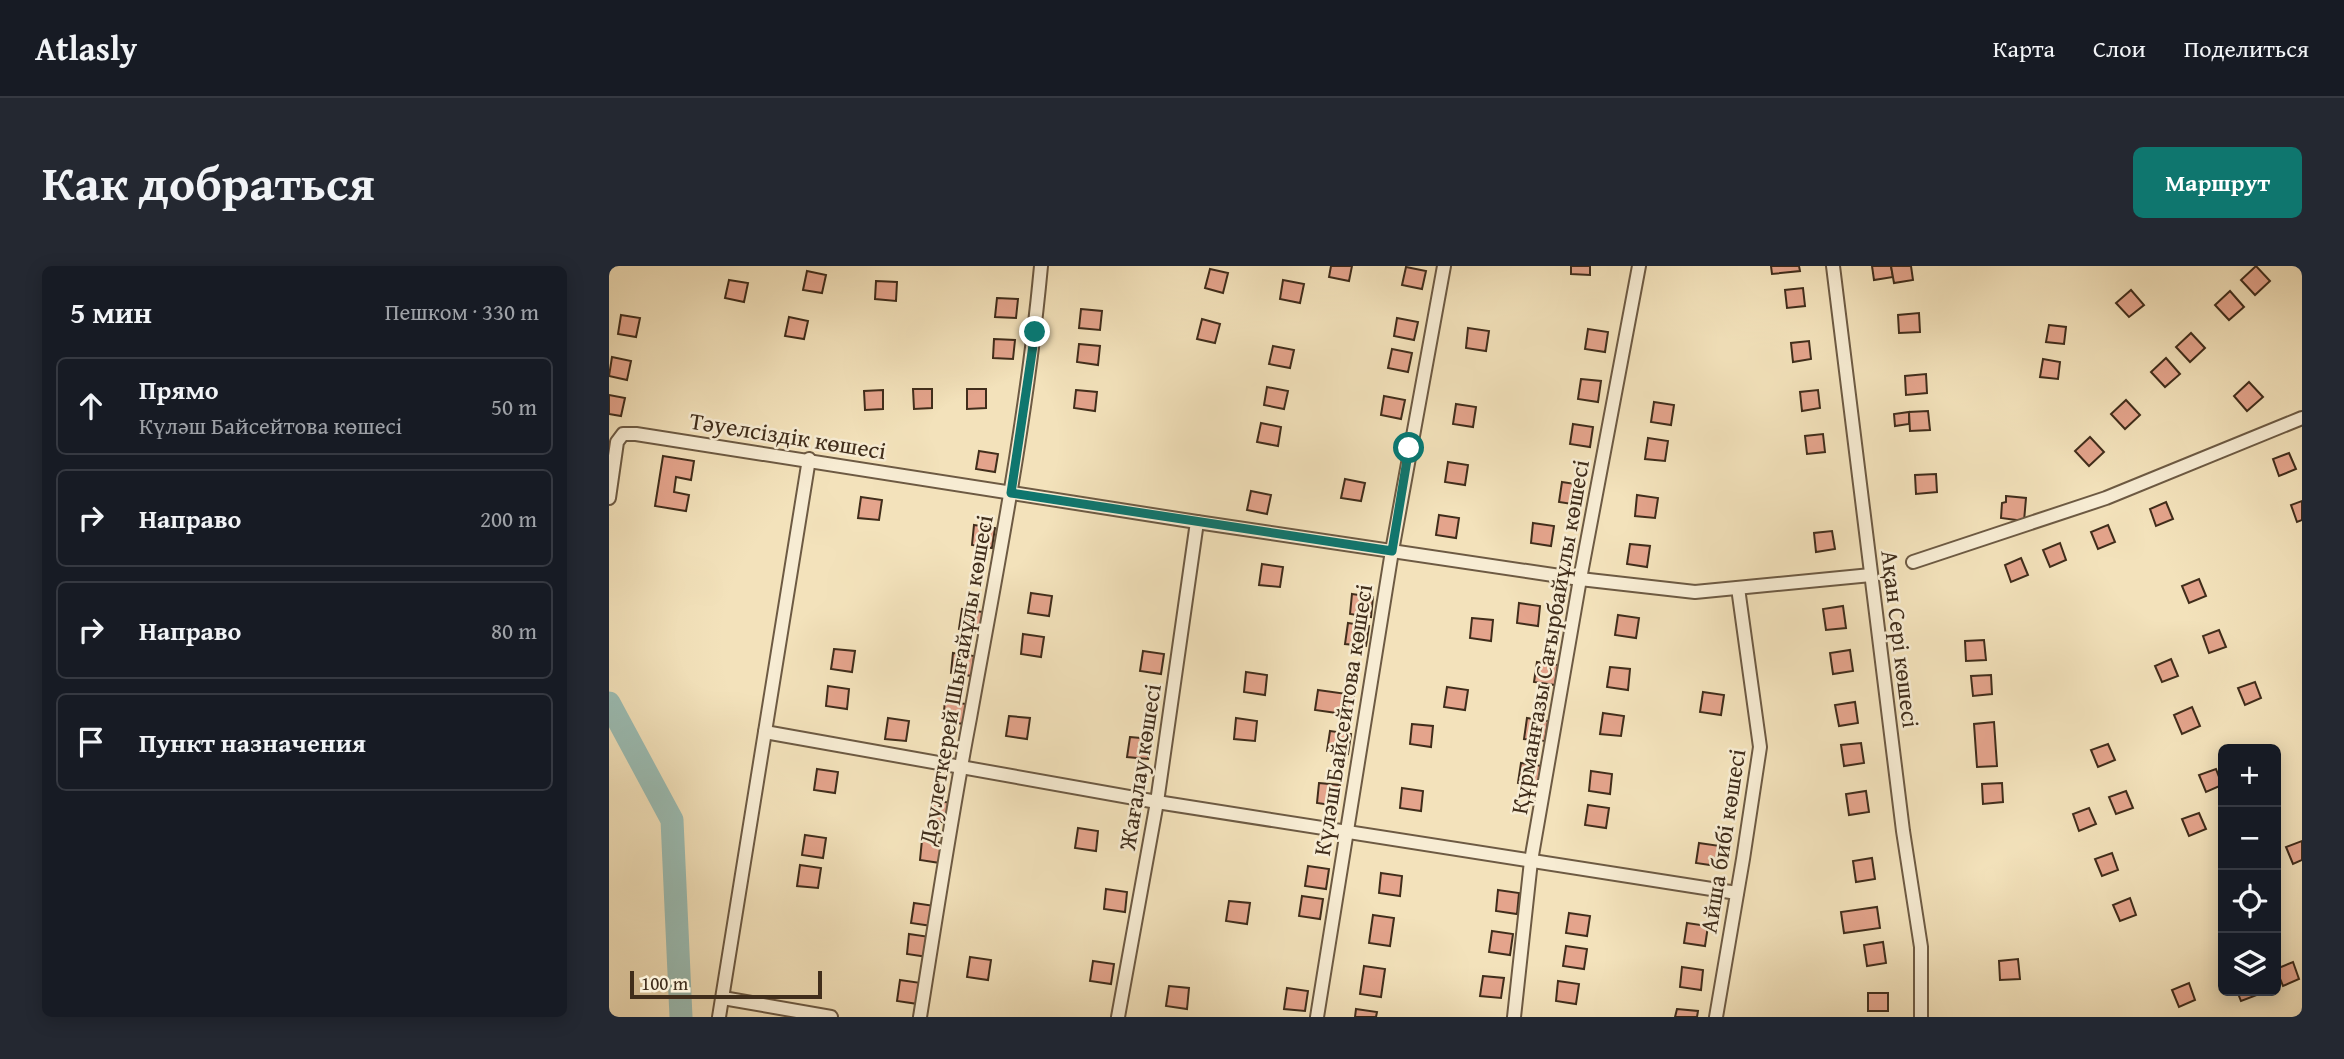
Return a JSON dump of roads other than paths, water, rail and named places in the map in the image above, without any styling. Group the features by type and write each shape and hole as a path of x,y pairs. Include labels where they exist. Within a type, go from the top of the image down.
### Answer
{"street":[{"name":"Дәулеткерей Шығайұлы көшесі","path":"920,1017 960,768 1011,493 1035,332 1041,266"},
{"name":"Күләш Байсейтова көшесі","path":"1317,1017 1392,551 1444,266"},
{"name":"Құрманғазы Сағырбайұлы көшесі","path":"1514,1017 1531,861 1580,579 1639,266"},
{"name":"Ақан Сері көшесі","path":"1833,266 1903,831 1921,947 1921,1017"},
{"path":"1913,562 2106,498 2302,418"},
{"name":"Тәуелсіздік көшесі","path":"609,498 617,442 623,435 636,434 810,459 1197,522 1580,579 1695,593 1871,575"},
{"path":"719,1017 810,459"},
{"name":"Жағалау көшесі","path":"1118,1017 1157,802 1197,522"},
{"name":"Айша бибі көшесі","path":"1716,1017 1760,747 1738,588"},
{"path":"765,732 1157,802 1737,893"},
{"path":"723,998 831,1017"}],"waterway":[{"path":"609,703 672,820 681,1017"}]}
